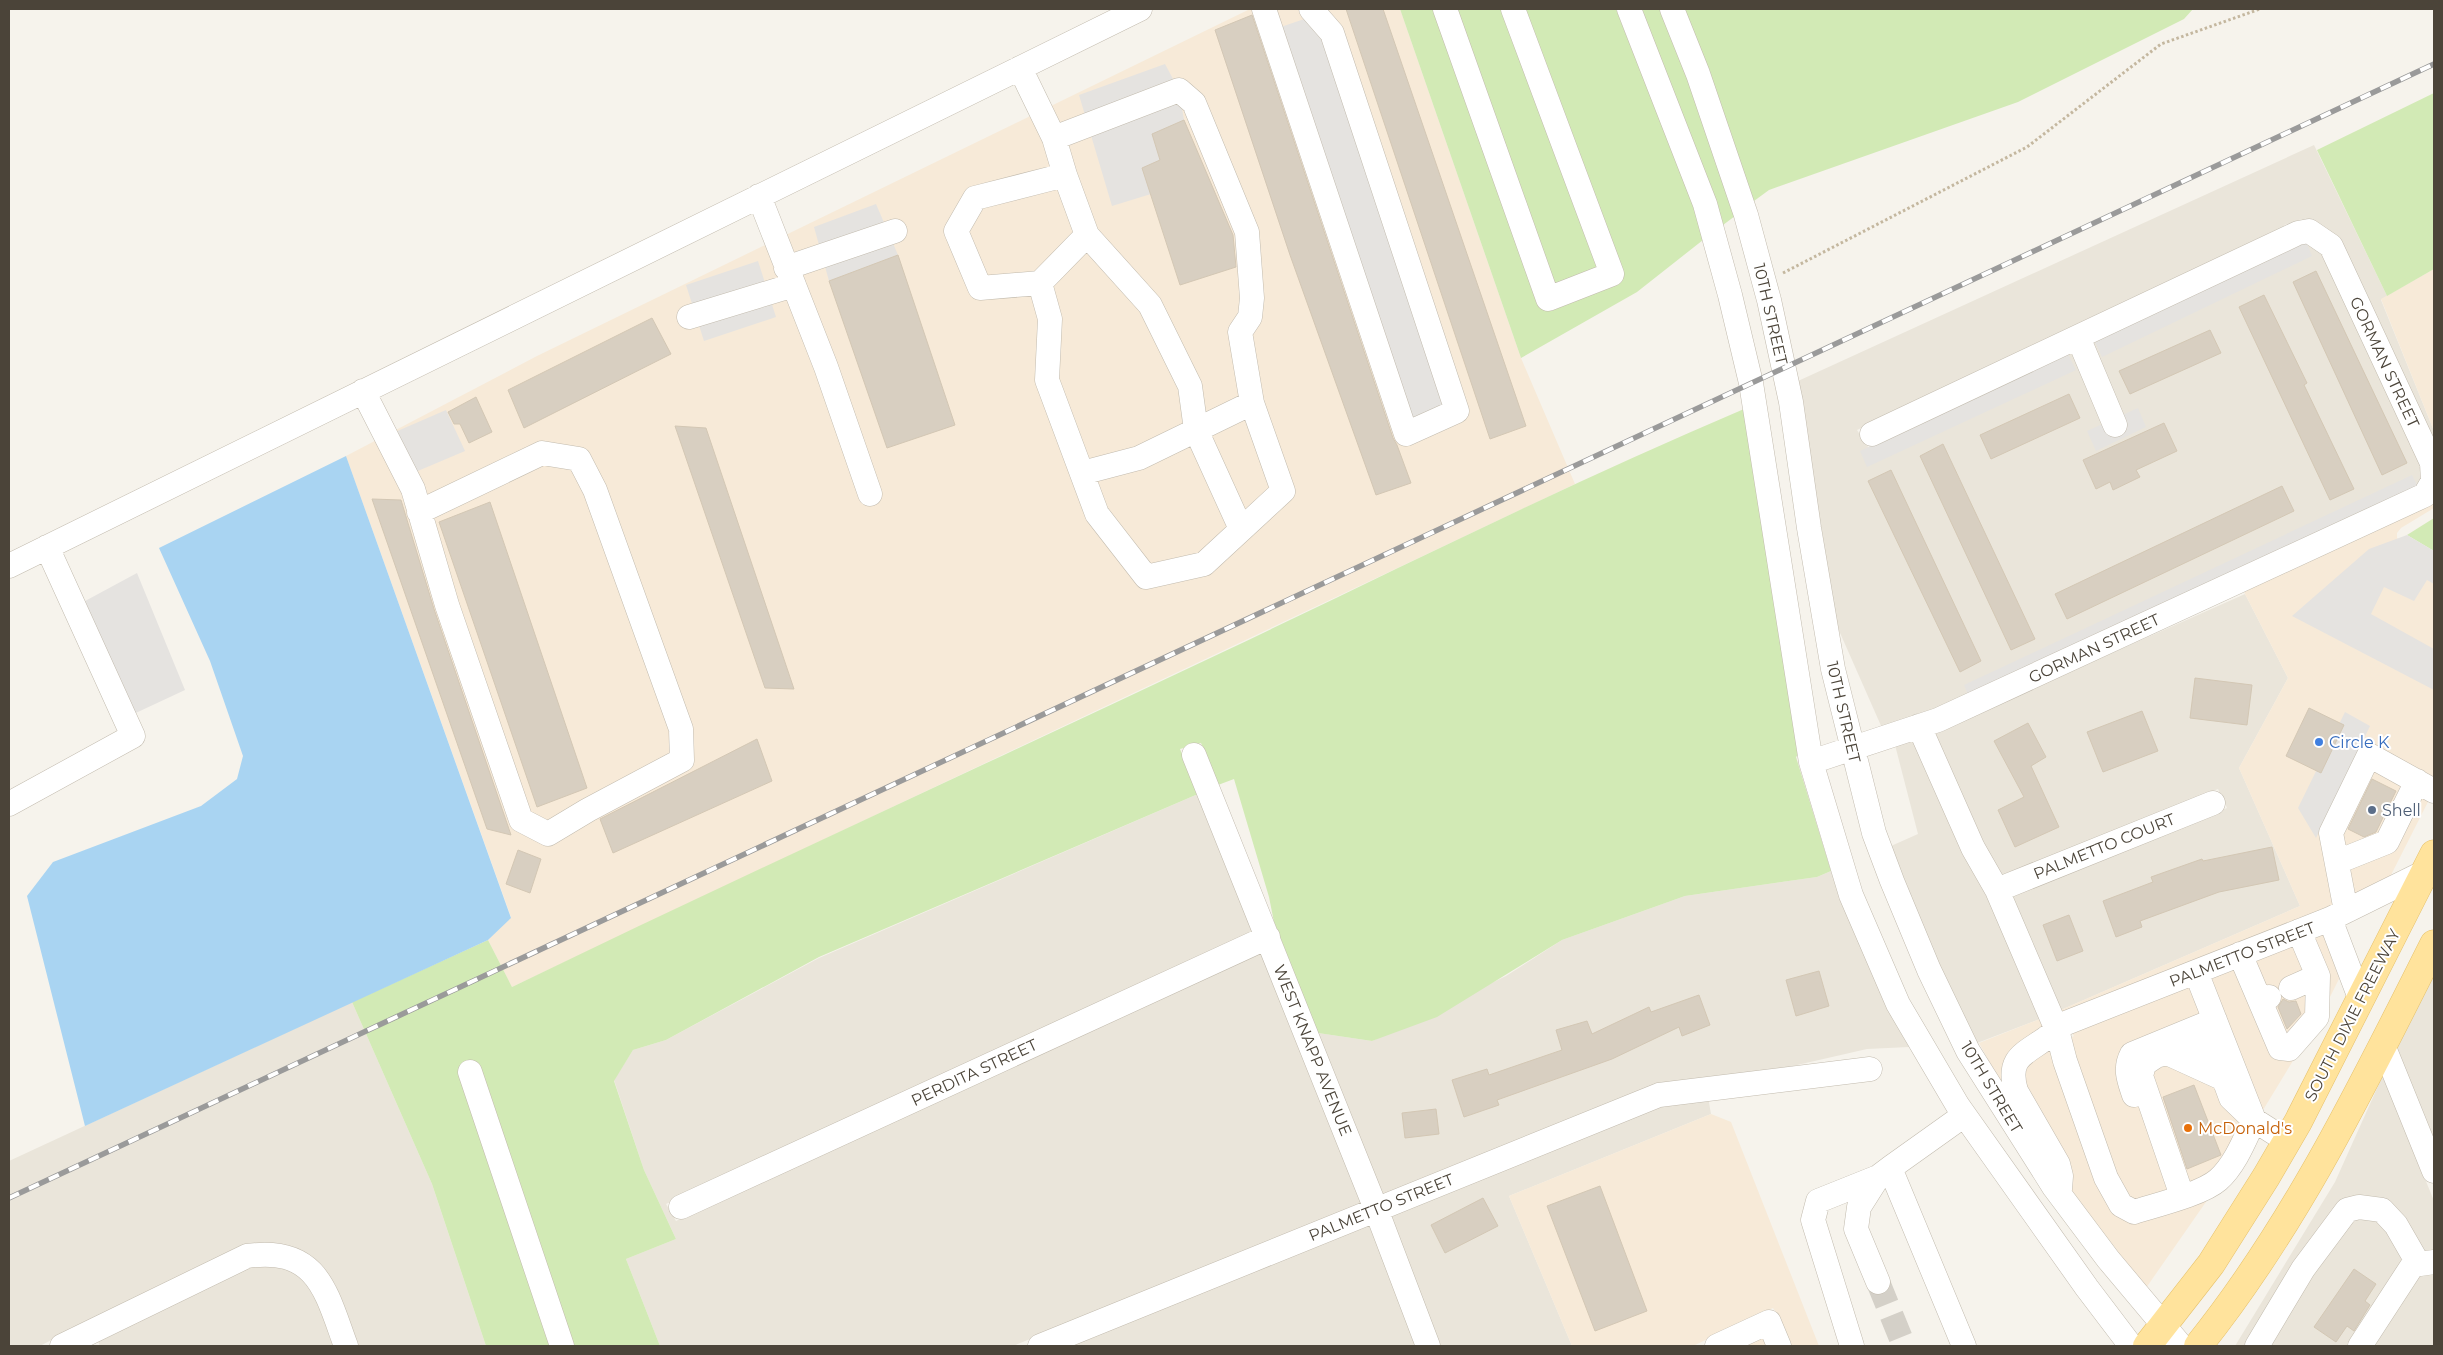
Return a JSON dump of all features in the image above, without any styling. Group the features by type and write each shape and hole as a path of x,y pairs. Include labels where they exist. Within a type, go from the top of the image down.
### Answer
{"main road":[{"name":"SOUTH DIXIE FREEWAY","path":"2155,1336 2216,1257 2287,1141 2430,864"},
{"path":"2198,1346 2231,1303 2312,1180 2434,944"}],"street":[{"path":"9,566 1140,9"},
{"path":"1264,9 1406,434 1457,410 1332,33 1311,9"},
{"path":"1445,9 1548,299 1612,274 1513,9"},
{"path":"1628,9 1705,204 1730,295 1751,383 1811,762 1851,895 1894,995 1923,1050 1963,1116 2131,1346"},
{"name":"10TH STREET","path":"1672,9 1698,74 1746,215 1764,280 1791,402 1808,528 1832,660 1852,749 1874,833 1929,970 1968,1051 2059,1194 2155,1336 2181,1346"},
{"path":"1020,68 1054,138 1065,176 1087,234 1150,305 1190,386 1196,430 1241,530"},
{"path":"1040,284 1050,318 1047,380 1097,514 1146,578 1204,564 1283,491 1252,403 1240,332 1250,317 1252,298 1247,232 1194,103 1179,90 1054,138"},
{"path":"1065,176 975,198 956,231 980,288 1040,284 1087,234"},
{"path":"759,196 826,367 870,494"},
{"name":"GORMAN STREET","path":"1811,762 1938,720 2425,495 2433,481 2432,463 2331,246 2308,231 2298,233 1872,434"},
{"path":"688,317 895,232"},
{"path":"1730,295 1764,280"},
{"path":"2078,337 2115,425"},
{"path":"364,391 413,489 419,512 447,606 521,820 548,834 588,810 682,760 681,729 595,490 578,459 542,453 419,512"},
{"path":"1082,473 1140,458 1252,403"},
{"path":"1764,466 1799,460"},
{"path":"9,804 133,736 47,547"},
{"path":"1919,726 1973,848 1996,890 2057,1030 2081,1109 2106,1178 2121,1205 2134,1212 2217,1181 2226,1172 2254,1120 2196,972"},
{"name":"WEST KNAPP AVENUE","path":"1194,755 1376,1209 1428,1346"},
{"path":"2337,862 2387,842 2426,786 2369,755 2331,833 2337,862 2338,915 2360,998"},
{"name":"PALMETTO COURT","path":"1996,890 2212,803"},
{"name":"PALMETTO STREET","path":"2059,1194 2061,1176 2058,1164 2016,1091 2013,1074 2017,1062 2026,1050 2066,1023 2338,915 2430,864"},
{"path":"2240,954 2264,999 2280,1048 2290,1049 2317,1017 2318,976 2299,931"},
{"name":"PERDITA STREET","path":"681,1208 1268,937"},
{"path":"2291,988 2318,976"},
{"path":"2181,1196 2161,1170 2128,1078 2127,1063 2132,1054 2215,1020"},
{"path":"2383,1044 2434,1171"},
{"path":"2181,1196 2141,1076 2144,1064 2156,1056 2167,1053 2224,1079 2231,1098 2254,1120 2287,1141"},
{"name":"PALMETTO STREET","path":"1040,1346 1659,1094 1870,1069"},
{"path":"470,1072 562,1346"},
{"path":"1852,1346 1813,1220 1818,1201 1884,1172 1963,1116"},
{"path":"1878,1282 1856,1228 1859,1207 1884,1172"},
{"path":"1884,1172 1964,1346"},
{"path":"2257,1346 2303,1269 2347,1210 2359,1207 2382,1210 2425,1261 2360,1346"},
{"path":"62,1346 86,1340 247,1256 269,1253 306,1266 324,1287 346,1346"},
{"path":"1717,1346 1768,1322 1779,1346"}],"path":[{"path":"1764,280 1779,275 2027,147 2161,44 2260,9"}],"shaded area":[{"path":"1250,9 1400,9 1521,358 1575,484 512,987 488,940 511,917 346,456 537,356"},
{"path":"1316,15 1457,411 1406,434 1272,30"},
{"path":"1165,64 1179,90 1184,120 1160,160 1151,194 1112,206 1079,95"},
{"path":"2314,145 2387,296 2381,300 2434,431 2434,442 2302,219 2284,225 2285,228 1857,430 1868,447 2306,242 2321,252 2421,465 2421,479 2416,487 1934,711 1882,728 1837,626 1798,381"},
{"path":"876,204 898,255 829,281 814,227"},
{"path":"2306,241 2312,256 2102,357 2095,342"},
{"path":"758,261 776,317 704,341 686,285"},
{"path":"2434,269 2434,431 2381,299"},
{"path":"2068,354 2076,370 1867,467 1860,451"},
{"path":"2138,408 2146,427 2096,451 2087,431"},
{"path":"446,410 465,451 406,476 386,436"},
{"path":"2412,475 2419,489 1970,699 1964,685"},
{"path":"2434,499 2434,508 2401,528 2397,533 2397,538 2434,561 2434,790 2389,879 2325,910 2051,1025 2020,1041 2006,1059 2002,1085 1979,1043 2040,1019 2300,906 2239,768 2288,678 2243,590"},
{"path":"2407,535 2434,551 2434,584 2427,580 2414,601 2384,587 2371,614 2434,649 2434,690 2292,616 2369,549"},
{"path":"137,573 185,690 125,718 74,607"},
{"path":"2245,594 2288,678 2239,768 2300,906 2040,1019 1977,1043 1939,966 1891,846 1918,834 1895,745 1913,739 1976,878 1988,893 2012,895 2227,808 2218,789 2002,876 1996,869 1934,732"},
{"path":"2345,712 2370,726 2316,838 2298,808"},
{"path":"1198,794 1254,932 666,1204 676,1221 1261,951 1361,1203 1013,1346 660,1346 626,1259 676,1239 644,1170 614,1080 633,1050 666,1040 819,958"},
{"path":"1831,871 1887,1008 1909,1047 1867,1049 1784,1068 1654,1085 1382,1195 1318,1033 1372,1041 1506,976 1562,940 1685,896 1817,877"},
{"path":"2323,933 2340,977 2322,1013 2215,1189 2146,1288 2071,1191 2070,1162 2026,1088 2024,1075 2027,1066 2034,1057 2074,1036 2072,1033"},
{"path":"2434,975 2434,1141 2396,1047"},
{"path":"352,1002 432,1184 486,1346 358,1346 335,1284 316,1260 268,1243 242,1247 70,1328 68,1331 40,1346 9,1346 9,1161"},
{"path":"2383,1075 2434,1201 2434,1346 2235,1346 2335,1182"},
{"path":"1708,1097 1711,1114 1509,1196 1572,1346 1440,1346 1390,1214 1662,1104"},
{"path":"1711,1114 1731,1122 1819,1346 1741,1346 1784,1326 1773,1308 1693,1346 1572,1346 1509,1196"},
{"path":"1369,1222 1416,1346 1067,1346"},
{"path":"268,1263 299,1274 314,1292 334,1346 100,1346 97,1339 251,1266"}],"green space":[{"path":"1400,9 1616,9 1694,207 1703,240 1637,292 1521,358"},
{"path":"1640,9 1660,9 1687,78 1735,216 1723,225"},
{"path":"1684,9 2193,9 2184,19 2018,102 1769,190 1754,201"},
{"path":"2434,93 2434,269 2387,296 2317,150"},
{"path":"1744,409 1798,755 1796,757 1831,871 1817,877 1685,896 1562,940 1437,1017 1372,1041 1318,1033 1274,922 1269,897 1234,779 1218,785 1201,743 1180,749 1198,794 819,957 666,1040 633,1050 614,1081 644,1170 676,1239 626,1259 660,1346 486,1346 432,1184 352,1002 488,940 512,987 1547,497"},
{"path":"2434,518 2434,551 2407,535"}],"water":[{"path":"346,456 511,918 488,940 85,1126 27,896 53,862 201,806 237,779 243,756 210,661 159,548"}],"building":[{"path":"1346,9 1383,9 1526,426 1490,439"},
{"path":"1252,15 1393,438 1411,483 1376,495 1290,255 1215,30"},
{"path":"1184,120 1233,235 1236,267 1180,285 1142,168 1160,160 1152,134"},
{"path":"898,255 955,425 887,448 829,281"},
{"path":"2316,271 2407,463 2382,475 2293,282"},
{"path":"2264,295 2307,383 2304,385 2354,489 2330,500 2239,307"},
{"path":"652,318 671,354 524,428 508,390"},
{"path":"2210,330 2221,353 2130,394 2119,371"},
{"path":"2069,394 2080,418 1991,459 1980,435"},
{"path":"476,397 492,432 469,443 460,424 454,424 448,412"},
{"path":"2164,423 2177,451 2136,470 2140,477 2113,490 2110,482 2096,489 2083,460"},
{"path":"675,426 706,428 794,689 765,688"},
{"path":"1943,444 2035,639 2011,650 1920,456"},
{"path":"1891,470 1981,661 1960,672 1868,481"},
{"path":"2282,486 2294,511 2067,619 2055,594"},
{"path":"372,499 401,500 434,609 511,835 487,829"},
{"path":"490,502 587,788 537,807 439,522"},
{"path":"2195,678 2252,685 2247,725 2190,718"},
{"path":"2309,708 2344,725 2321,773 2286,756"},
{"path":"2142,711 2158,751 2103,772 2087,732"},
{"path":"2028,723 2046,757 2031,766 2059,827 2015,847 1998,810 2024,797 1994,741"},
{"path":"757,739 772,781 613,853 600,819"},
{"path":"2372,779 2396,791 2376,832 2364,837 2348,829"},
{"path":"2272,847 2279,880 2219,892 2140,921 2142,927 2116,937 2103,901 2153,882 2151,877 2202,859 2203,861"},
{"path":"518,850 541,859 530,893 506,884"},
{"path":"2069,915 2083,951 2057,961 2043,925"},
{"path":"1819,971 1829,1006 1796,1016 1786,980"},
{"path":"1699,995 1710,1025 1682,1036 1679,1027 1612,1059 1497,1100 1499,1105 1464,1117 1452,1080 1487,1069 1489,1075 1562,1050 1556,1030 1587,1021 1592,1034 1649,1007 1651,1012"},
{"path":"2283,999 2289,1002 2296,1001 2301,1014 2287,1029 2278,1007"},
{"path":"2194,1085 2221,1155 2187,1169 2163,1097"},
{"path":"1436,1109 1439,1134 1405,1138 1402,1113"},
{"path":"1600,1186 1647,1311 1595,1331 1547,1206"},
{"path":"1483,1198 1498,1226 1445,1253 1431,1225"},
{"path":"2354,1269 2376,1284 2365,1301 2370,1305 2354,1331 2347,1326 2336,1342 2314,1327"}],"tunnel":[{"path":"1878,1282 1904,1346"}],"railway":[{"path":"9,1198 2434,64"}],"place":[{"name":"Circle K","path":"2319,742"},
{"name":"Shell","path":"2372,810"},
{"name":"McDonald's","path":"2188,1128"}]}
